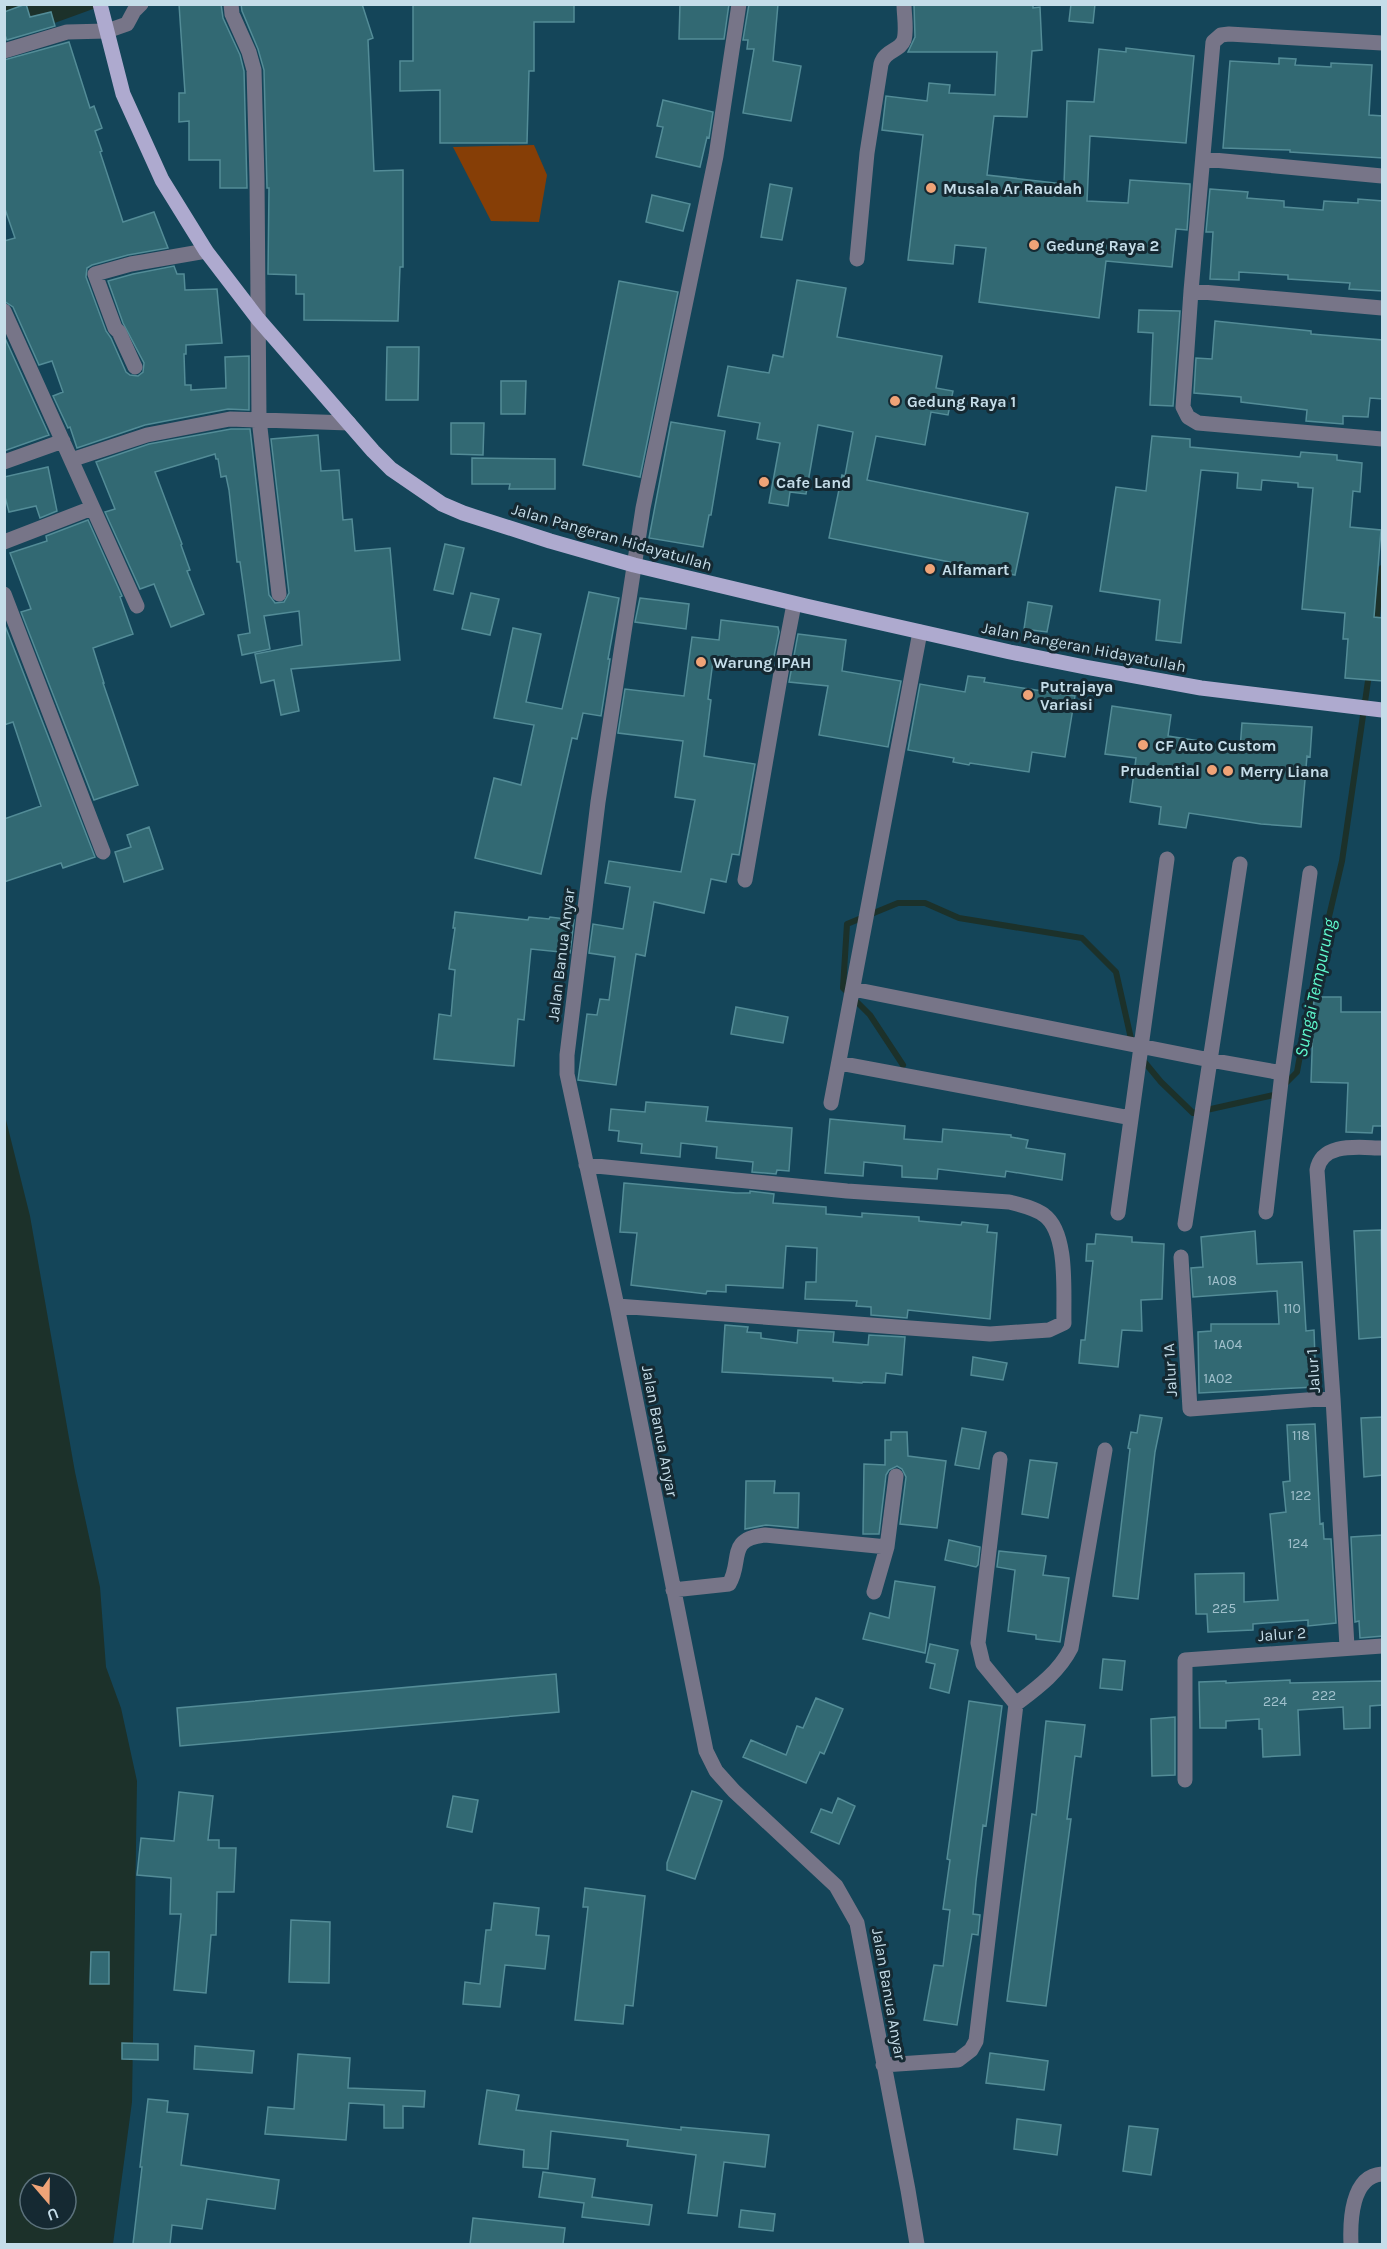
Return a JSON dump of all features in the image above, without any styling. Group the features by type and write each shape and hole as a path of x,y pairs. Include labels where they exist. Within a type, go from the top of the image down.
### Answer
{"main road":[{"name":"Jalan Pangeran Hidayatullah","path":"101,8 127,104 162,180 206,251 258,319 391,469 442,504 540,538 634,565 794,604 1010,652 1201,688 1383,710"}],"street":[{"path":"4,51 67,32 107,31 127,24 141,4"},
{"path":"231,4 232,14 249,52 254,70 259,419 279,594"},
{"name":"Jalan Banua Anyar","path":"739,4 716,156 643,508 598,802 567,1055 567,1074 570,1098 618,1306 706,1751 716,1771 734,1791 836,1886 857,1923 908,2190 916,2244"},
{"path":"857,259 867,153 881,64 886,54 904,39 904,4"},
{"path":"1383,43 1229,34 1216,38 1212,46 1183,407 1192,421 1198,423 1383,439"},
{"path":"1203,159 1383,176"},
{"path":"135,367 115,328 95,274 130,264 206,251"},
{"path":"1191,291 1383,308"},
{"path":"4,311 137,606"},
{"path":"71,460 147,435 230,419 349,423"},
{"path":"4,462 63,441"},
{"path":"4,542 93,508"},
{"path":"4,594 103,852"},
{"path":"746,880 794,604"},
{"path":"831,1103 920,632"},
{"path":"1118,1213 1167,860"},
{"path":"1185,1224 1240,864"},
{"path":"1266,1212 1282,1073 1310,873"},
{"path":"853,989 1282,1073"},
{"path":"839,1063 1131,1118"},
{"name":"Jalur 1","path":"1347,1647 1334,1398 1318,1164 1330,1151 1383,1148"},
{"path":"586,1165 847,1191 1009,1202 1022,1205 1045,1216 1055,1228 1061,1246 1064,1323 1049,1330 990,1334 618,1306"},
{"name":"Jalur 1A","path":"1181,1257 1190,1409 1334,1398"},
{"path":"883,2065 958,2060 971,2050 976,2041 1016,1704 1054,1672 1064,1661 1071,1648 1105,1450"},
{"path":"1000,1459 978,1643 983,1664 1016,1704"},
{"path":"874,1592 886,1547 896,1476"},
{"path":"673,1590 729,1584 740,1545 754,1536 765,1535 886,1547"},
{"name":"Jalur 2","path":"1185,1780 1185,1660 1383,1646"},
{"path":"1351,2244 1350,2227 1353,2205 1361,2187 1380,2174"}],"shaded area":[{"path":"5,5 104,5 5,41"},
{"path":"534,145 547,175 539,222 491,221 453,147"},
{"path":"4,1112 30,1216 75,1472 100,1587 106,1667 121,1708 137,1781 132,2102 113,2244 5,2244"}],"building":[{"path":"26,4 30,17 51,12 55,26 7,40 4,33 4,12"},
{"path":"179,4 221,4 223,18 240,55 244,71 247,188 220,188 220,160 189,160 189,121 179,122 179,93 185,93"},
{"path":"241,4 362,4 373,38 368,40 374,171 403,170 403,267 400,267 398,321 304,320 304,294 296,294 296,275 268,274 269,188 267,188 264,70"},
{"path":"413,4 574,4 574,22 534,22 534,71 529,71 527,143 440,143 440,90 400,91 400,61 413,61"},
{"path":"680,4 729,4 724,39 679,39"},
{"path":"749,4 778,4 773,61 801,66 791,121 743,113 754,49 747,49 748,40 743,40"},
{"path":"1033,4 1033,8 1040,7 1042,50 1032,51 1027,117 994,116 987,175 1064,184 1067,101 1094,102 1099,49 1126,52 1126,48 1194,56 1186,143 1090,136 1087,201 1128,203 1130,180 1190,184 1187,230 1176,229 1172,267 1106,261 1099,318 979,302 986,248 955,245 953,264 908,260 923,135 882,130 886,96 927,101 929,83 950,85 949,93 995,95 997,52 908,52 915,37 914,5"},
{"path":"1071,4 1095,4 1093,23 1069,21"},
{"path":"69,42 90,108 94,106 102,128 95,131 123,222 154,212 168,248 128,255 87,268 86,277 106,331 126,372 138,376 143,372 144,363 123,323 108,281 174,266 177,274 184,274 185,290 217,289 222,343 186,345 185,385 191,385 191,390 226,388 225,357 249,356 249,410 228,409 145,425 77,448 70,427 68,428 53,396 63,392 52,361 39,365 13,307 4,301 4,241 15,238 4,206 4,60"},
{"path":"1279,58 1296,59 1295,65 1331,67 1331,63 1372,65 1369,115 1383,116 1383,158 1290,152 1290,150 1223,148 1230,61 1279,64"},
{"path":"663,100 713,112 709,138 707,137 700,167 656,157 663,127 657,126"},
{"path":"770,184 792,188 782,240 761,237"},
{"path":"1210,189 1248,192 1247,198 1284,201 1284,207 1323,210 1324,201 1358,203 1358,199 1383,201 1383,291 1349,289 1350,283 1288,279 1288,275 1239,272 1239,280 1210,279 1213,232 1206,232"},
{"path":"652,195 690,204 683,231 646,222"},
{"path":"797,280 846,288 837,337 942,356 936,388 953,391 948,415 931,412 925,445 876,436 867,480 1028,513 1015,575 829,538 842,475 845,476 853,432 818,425 806,494 790,492 788,506 769,503 780,443 757,439 760,423 718,416 728,366 769,373 773,355 783,357"},
{"path":"619,281 678,292 640,477 583,465"},
{"path":"1139,310 1180,311 1173,406 1150,405 1153,333 1138,332"},
{"path":"1215,321 1311,331 1311,334 1383,340 1383,399 1370,398 1368,417 1343,416 1343,424 1306,421 1307,410 1241,402 1241,397 1194,393 1196,358 1212,359"},
{"path":"4,336 49,435 4,451"},
{"path":"387,347 419,347 418,400 386,400"},
{"path":"501,381 526,381 525,414 501,414"},
{"path":"671,422 725,431 711,515 709,515 703,547 649,538"},
{"path":"451,423 484,423 483,455 451,454"},
{"path":"231,429 250,429 269,595 275,603 284,602 289,593 271,439 318,435 321,471 339,470 343,520 352,519 355,551 390,548 400,660 291,669 299,711 281,715 274,680 261,683 255,654 302,645 299,611 264,616 270,649 242,655 238,635 250,633 240,562 237,562 229,490 226,476 221,477 215,454 155,472 182,544 190,570 187,571 204,614 171,627 154,584 140,589 105,512 115,509 96,462 149,444"},
{"path":"1152,436 1190,439 1190,447 1300,457 1301,452 1337,455 1337,460 1362,463 1360,492 1353,491 1350,527 1381,530 1374,617 1383,618 1383,681 1345,678 1348,639 1343,639 1345,613 1302,609 1313,488 1298,487 1298,483 1262,480 1261,490 1237,488 1238,473 1201,470 1181,643 1156,640 1160,600 1100,591 1116,487 1146,491"},
{"path":"472,458 555,459 555,489 509,489 510,484 472,484"},
{"path":"48,467 57,511 40,518 36,506 9,512 4,493 4,477"},
{"path":"88,520 122,596 120,597 133,634 93,648 138,785 94,800 21,612 31,609 10,553 47,541 46,536"},
{"path":"445,544 464,548 453,594 434,590"},
{"path":"589,592 619,598 601,716 583,713 577,739 572,738 541,874 475,858 494,778 521,785 534,725 494,718 513,628 541,634 526,702 562,709"},
{"path":"471,593 499,599 490,635 462,629"},
{"path":"640,598 689,604 686,629 635,622"},
{"path":"1028,602 1052,606 1047,632 1024,629"},
{"path":"721,620 778,627 779,632 771,671 713,661 704,756 755,764 739,855 732,854 726,882 711,879 704,913 654,902 645,956 636,954 616,1085 578,1080 587,1014 597,1015 600,999 609,1000 615,957 589,953 593,924 623,929 630,887 605,883 609,861 681,872 695,800 675,797 683,741 618,733 625,689 684,696 692,637 719,640"},
{"path":"4,623 95,857 63,868 61,863 4,882 4,819 41,806 13,722 4,725"},
{"path":"798,634 846,640 842,671 901,681 888,747 819,735 828,686 789,682"},
{"path":"968,676 985,678 984,682 1075,696 1065,757 1032,752 1029,772 970,763 969,765 953,762 954,758 908,750 920,684 965,692"},
{"path":"1112,706 1171,715 1168,736 1240,749 1242,723 1312,727 1301,827 1261,824 1189,813 1186,828 1159,824 1161,807 1130,802 1136,758 1105,754"},
{"path":"149,827 163,869 124,882 115,852 131,847 127,835"},
{"path":"455,912 528,920 529,917 549,919 550,917 574,920 570,953 531,949 524,1020 518,1019 514,1066 434,1059 439,1014 451,1016 455,970 449,969"},
{"path":"1314,997 1341,997 1341,1012 1383,1012 1383,1126 1373,1126 1372,1133 1346,1132 1348,1083 1311,1082"},
{"path":"736,1007 788,1017 783,1043 731,1034"},
{"path":"646,1102 708,1107 706,1121 792,1128 789,1171 777,1170 776,1174 752,1172 753,1162 716,1158 717,1147 681,1143 680,1157 641,1153 642,1144 618,1141 619,1131 609,1130 611,1109 645,1112"},
{"path":"830,1119 905,1126 904,1139 942,1142 943,1129 1011,1135 1011,1137 1028,1140 1026,1148 1065,1154 1062,1180 1006,1171 1005,1177 938,1169 937,1179 902,1177 902,1166 864,1162 863,1176 825,1173"},
{"path":"624,1183 774,1194 773,1203 826,1207 826,1214 862,1217 862,1213 919,1217 919,1221 961,1225 962,1222 988,1225 987,1232 997,1233 990,1319 908,1310 907,1318 871,1315 871,1307 856,1306 857,1301 805,1299 806,1282 816,1282 817,1248 786,1246 783,1288 726,1285 726,1292 707,1291 706,1294 631,1285 637,1233 620,1232"},
{"path":"1381,1230 1383,1337 1359,1339 1354,1231"},
{"path":"1255,1231 1257,1264 1302,1262 1306,1331 1314,1330 1316,1387 1199,1393 1198,1332 1211,1331 1211,1324 1279,1324 1277,1291 1193,1297 1191,1268 1203,1267 1201,1237"},
{"path":"1096,1234 1132,1237 1132,1242 1164,1244 1162,1299 1141,1300 1142,1331 1122,1330 1118,1367 1079,1363 1081,1340 1085,1340 1093,1261 1086,1261 1087,1244 1095,1244"},
{"path":"725,1325 748,1327 747,1332 761,1333 761,1338 797,1343 798,1330 834,1332 833,1342 868,1345 869,1335 905,1337 902,1375 886,1373 885,1383 862,1383 833,1381 833,1378 722,1372"},
{"path":"973,1357 1007,1363 1003,1380 971,1375"},
{"path":"1140,1415 1162,1418 1155,1452 1138,1599 1113,1596 1130,1449 1128,1448 1131,1432 1137,1433"},
{"path":"1383,1417 1383,1475 1364,1477 1361,1418"},
{"path":"1315,1424 1320,1524 1323,1523 1324,1539 1331,1539 1336,1623 1308,1626 1308,1620 1253,1624 1253,1630 1208,1632 1207,1614 1196,1614 1195,1574 1244,1573 1244,1602 1278,1600 1270,1514 1286,1512 1283,1482 1290,1481 1287,1425"},
{"path":"962,1428 986,1432 979,1469 955,1465"},
{"path":"891,1432 907,1432 908,1456 946,1461 937,1528 900,1524 906,1477 902,1469 897,1466 889,1470 886,1475 879,1534 863,1534 864,1464 885,1465 885,1440 891,1440"},
{"path":"1030,1460 1057,1463 1048,1518 1022,1514"},
{"path":"746,1481 775,1481 774,1493 799,1493 798,1528 766,1525 745,1529"},
{"path":"1383,1535 1383,1636 1360,1638 1359,1621 1355,1622 1351,1537"},
{"path":"949,1540 980,1547 978,1565 976,1567 945,1560"},
{"path":"999,1551 1046,1556 1043,1575 1069,1578 1060,1642 1036,1639 1036,1635 1008,1631 1015,1570 997,1567"},
{"path":"895,1581 935,1587 925,1653 863,1639 870,1613 889,1618"},
{"path":"930,1644 958,1650 949,1693 930,1688 935,1664 926,1662"},
{"path":"1103,1659 1125,1661 1122,1690 1100,1688"},
{"path":"556,1674 559,1712 180,1746 177,1708"},
{"path":"1290,1680 1290,1683 1383,1681 1383,1705 1370,1706 1370,1728 1344,1729 1343,1707 1298,1710 1300,1755 1263,1757 1262,1729 1259,1729 1259,1719 1226,1721 1226,1728 1200,1728 1199,1682"},
{"path":"816,1698 843,1709 824,1754 820,1752 806,1783 743,1757 751,1740 786,1755 797,1726 803,1728"},
{"path":"969,1701 1002,1706 986,1826 983,1825 976,1881 973,1914 980,1915 978,1935 972,1934 957,2025 924,2020 934,1965 943,1966 950,1910 943,1909 950,1860 947,1859"},
{"path":"1175,1717 1175,1775 1152,1776 1151,1719"},
{"path":"1046,1721 1085,1725 1081,1757 1075,1756 1067,1819 1071,1819 1046,2006 1007,2001 1032,1814 1036,1815"},
{"path":"692,1791 722,1801 695,1879 667,1870 667,1863"},
{"path":"179,1792 213,1796 208,1840 219,1840 219,1848 236,1848 234,1892 217,1892 216,1935 211,1935 206,1993 174,1990 181,1914 170,1914 171,1878 137,1875 141,1838 174,1841"},
{"path":"453,1796 478,1800 472,1832 447,1827"},
{"path":"838,1798 855,1806 839,1844 811,1832 821,1809 832,1813"},
{"path":"585,1888 645,1896 633,2006 625,2005 623,2024 575,2020 588,1907 583,1907"},
{"path":"494,1903 539,1908 536,1935 549,1936 545,1969 505,1965 500,2007 463,2004 465,1982 480,1984 486,1930 491,1930"},
{"path":"291,1920 330,1922 329,1983 289,1982"},
{"path":"91,1952 109,1952 109,1984 90,1984"},
{"path":"122,2043 158,2044 158,2060 122,2059"},
{"path":"195,2046 254,2051 252,2073 194,2069"},
{"path":"990,2053 1048,2061 1044,2090 986,2083"},
{"path":"298,2054 350,2058 348,2088 425,2091 424,2107 403,2106 403,2128 384,2128 384,2105 349,2103 346,2140 265,2134 268,2107 294,2109"},
{"path":"487,2090 519,2095 516,2110 681,2130 681,2127 769,2135 765,2167 724,2162 717,2216 688,2213 696,2155 627,2146 628,2140 551,2131 548,2169 523,2167 524,2150 479,2144"},
{"path":"148,2099 168,2101 167,2112 188,2114 181,2165 279,2180 275,2209 207,2199 202,2229 172,2225 170,2244 133,2244"},
{"path":"1017,2119 1061,2125 1057,2155 1014,2149"},
{"path":"1129,2126 1158,2129 1151,2175 1123,2171"},
{"path":"543,2172 595,2179 592,2197 652,2205 649,2225 582,2217 584,2203 539,2197"},
{"path":"741,2210 775,2214 773,2231 739,2227"},
{"path":"473,2218 565,2228 563,2244 470,2244"}],"waterway":[{"name":"Sungai Tempurung","path":"1376,625 1382,568"},
{"name":"Sungai Tempurung","path":"1142,1059 1161,1082 1193,1113 1274,1095 1297,1072 1313,985 1342,861 1369,674"},
{"name":"Sungai Tempurung","path":"903,1065 870,1015 843,988 847,924 898,903 925,903 959,918 1082,938 1116,972 1132,1043"}],"place":[{"name":"Musala Ar Raudah","path":"931,188"},
{"name":"Gedung Raya 2","path":"1034,245"},
{"name":"Gedung Raya 1","path":"895,401"},
{"name":"Cafe Land","path":"764,482"},
{"name":"Alfamart","path":"930,569"},
{"name":"Warung IPAH","path":"701,662"},
{"name":"Putrajaya Variasi","path":"1028,695"},
{"name":"CF Auto Custom","path":"1143,745"},
{"name":"Prudential","path":"1212,770"},
{"name":"Merry Liana","path":"1228,771"}]}
